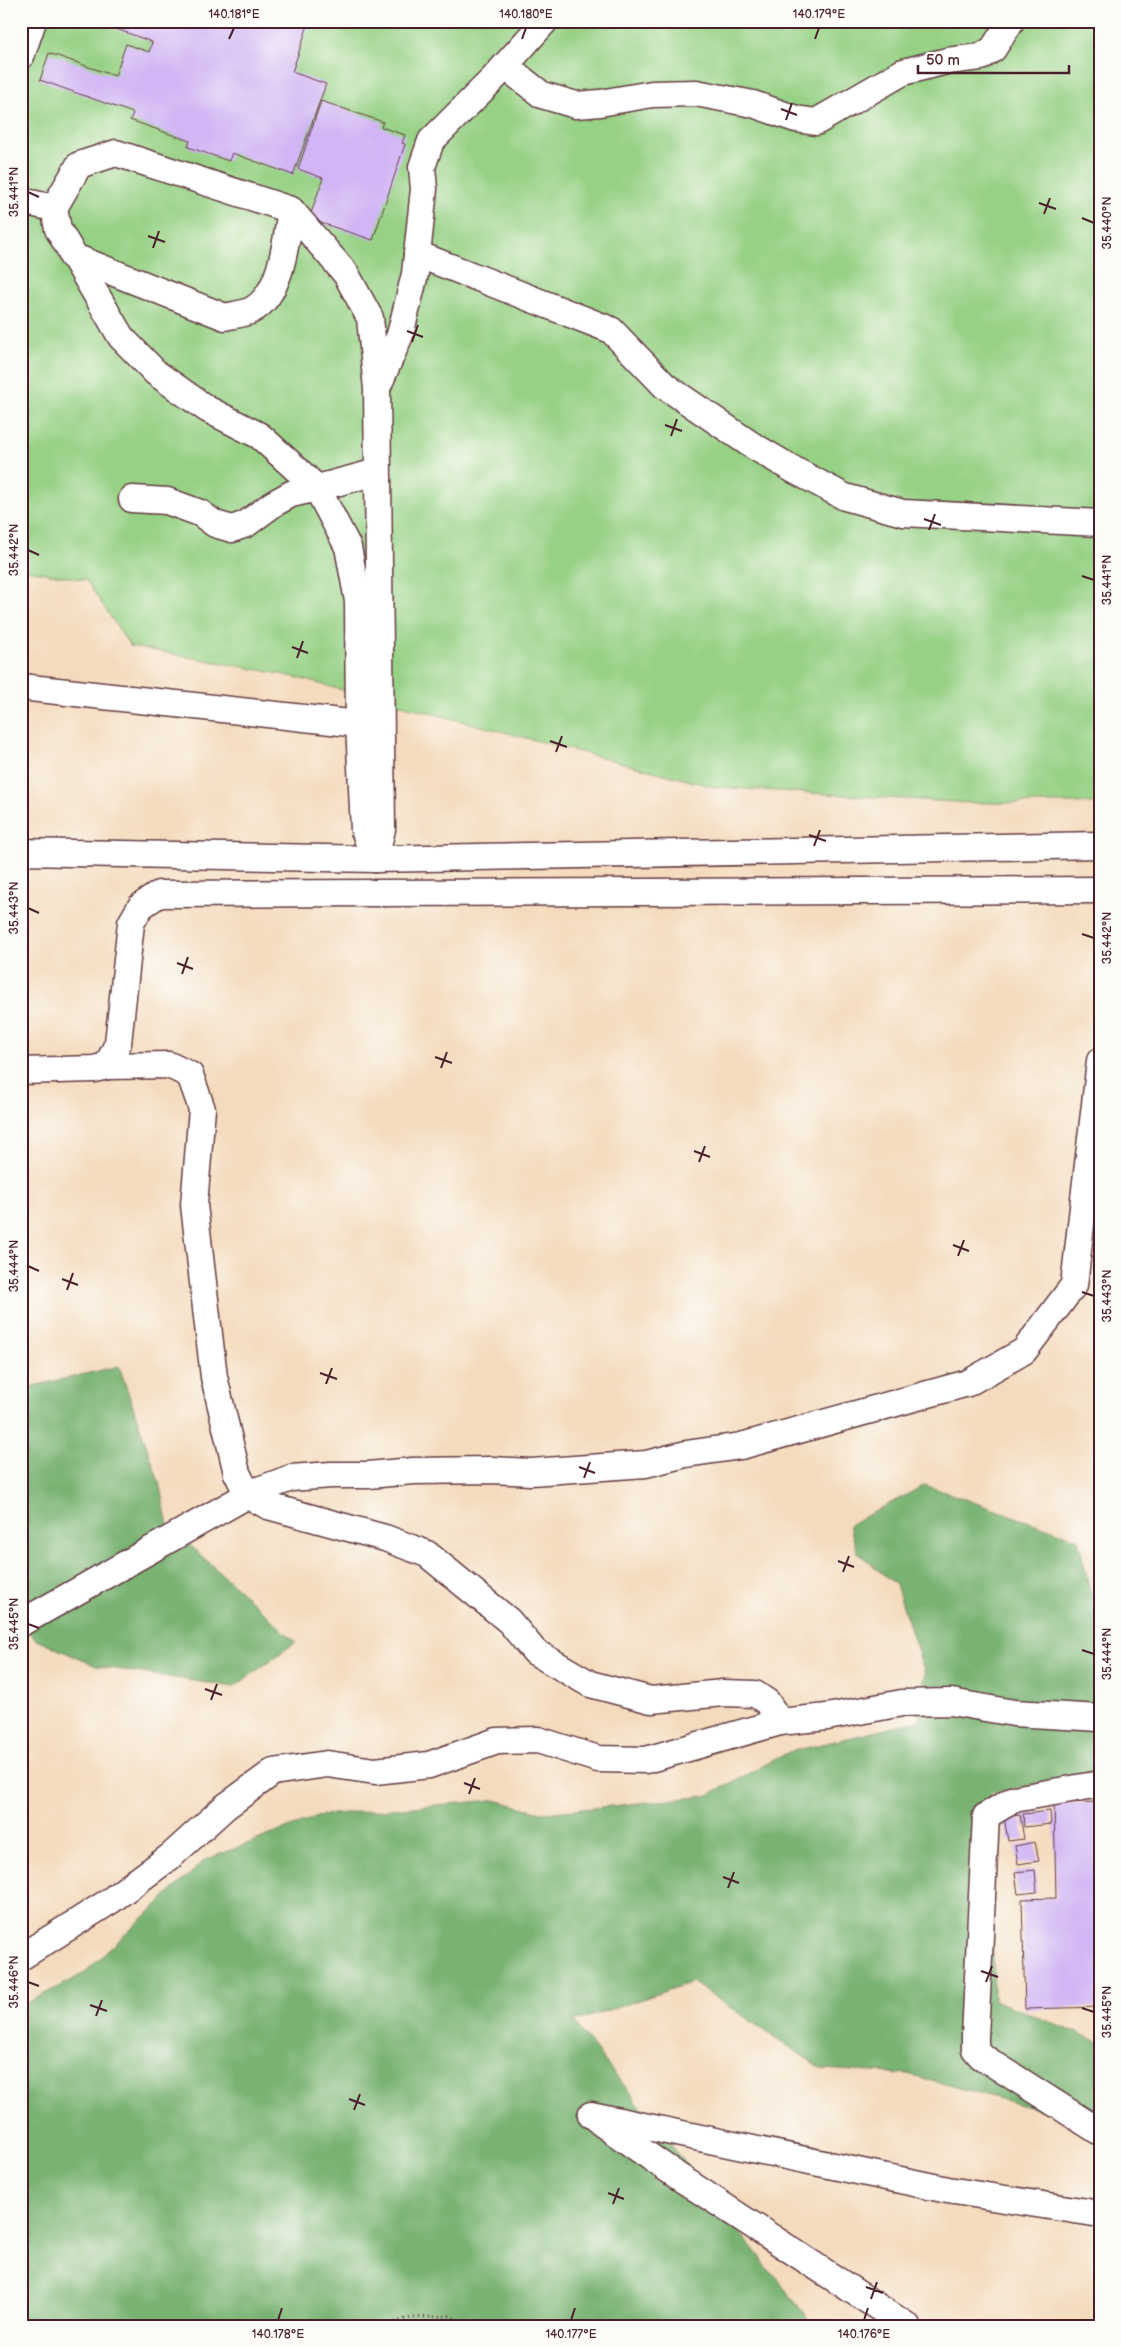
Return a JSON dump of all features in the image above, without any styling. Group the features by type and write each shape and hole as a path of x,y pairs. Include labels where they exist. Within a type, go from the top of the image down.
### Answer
{"street":[{"path":"21,56 33,21"},
{"path":"377,389 400,335 414,274 424,189 422,167 431,141 505,66 545,21"},
{"path":"505,66 542,95 576,106 600,104 652,94 696,93 753,104 796,119 816,122 903,72 947,61 981,57 993,49 1011,21"},
{"path":"370,725 377,472 377,389 370,318 346,274 290,210 116,153 79,165 54,208 58,229 72,256 121,337 156,373 207,409 260,436 317,488 348,547 358,601 370,725 382,830 375,860"},
{"path":"21,200 54,208"},
{"path":"72,256 225,317 251,310 266,299 284,258 290,210"},
{"path":"417,254 611,330 665,386 750,444 845,497 903,513 1100,522"},
{"path":"132,499 167,501 200,513 215,524 232,529 246,524 273,504 291,494 377,472"},
{"path":"21,687 370,725"},
{"path":"21,852 375,860 1100,845"},
{"path":"107,1066 118,1043 130,923 141,906 159,894 1100,890"},
{"path":"21,1623 248,1495 291,1478 413,1471 492,1470 531,1472 646,1464 686,1454 741,1446 968,1383 1024,1351 1074,1285 1100,1061"},
{"path":"21,1071 169,1064 190,1075 202,1109 194,1205 214,1377 238,1473 248,1495 268,1506 386,1538 427,1554 509,1621 535,1652 590,1684 651,1700 723,1693 755,1694 767,1702 780,1722"},
{"path":"21,1957 110,1901 171,1856 226,1807 273,1772 327,1764 375,1771 429,1765 497,1741 538,1740 598,1759 646,1760 780,1722 827,1717 902,1703 952,1702 1014,1713 1100,1718"},
{"path":"1100,1784 1014,1799 986,1816 974,2036 975,2049 981,2056 1100,2132"},
{"path":"907,2326 679,2177 591,2115 948,2190 1100,2214"}],"path":[{"path":"380,2326 410,2318 450,2316 476,2326"}],"green space":[{"path":"21,21 1100,21 1100,803 970,803 714,787 286,675 130,646 86,580 21,569"},
{"path":"119,1366 159,1482 168,1525 296,1642 234,1687 96,1666 35,1639 21,1621 21,1395 25,1388"},
{"path":"925,1485 1078,1539 1100,1634 1100,1770 990,1794 994,2000 1100,2042 1100,2126 908,2074 822,2069 692,1982 574,2022 814,2326 21,2326 21,2006 83,1974 205,1860 322,1815 494,1800 545,1813 706,1796 789,1752 919,1721 925,1673 896,1585 858,1553 849,1525"}],"building":[{"path":"95,21 309,22 292,72 326,84 293,175 232,153 229,161 188,147 190,141 130,120 133,113 40,80 49,53 115,76 126,44 149,52 152,42"},
{"path":"321,101 383,122 381,127 405,135 402,143 405,144 373,240 309,219 323,178 298,169"},
{"path":"1100,1802 1100,2007 1025,2009 1022,1899 1056,1898 1054,1803"},
{"path":"1050,1811 1051,1824 1024,1827 1023,1814"},
{"path":"1020,1815 1024,1839 1008,1841 1004,1817"},
{"path":"1035,1842 1039,1861 1018,1864 1015,1846"},
{"path":"1035,1870 1037,1892 1018,1894 1015,1872"}]}
